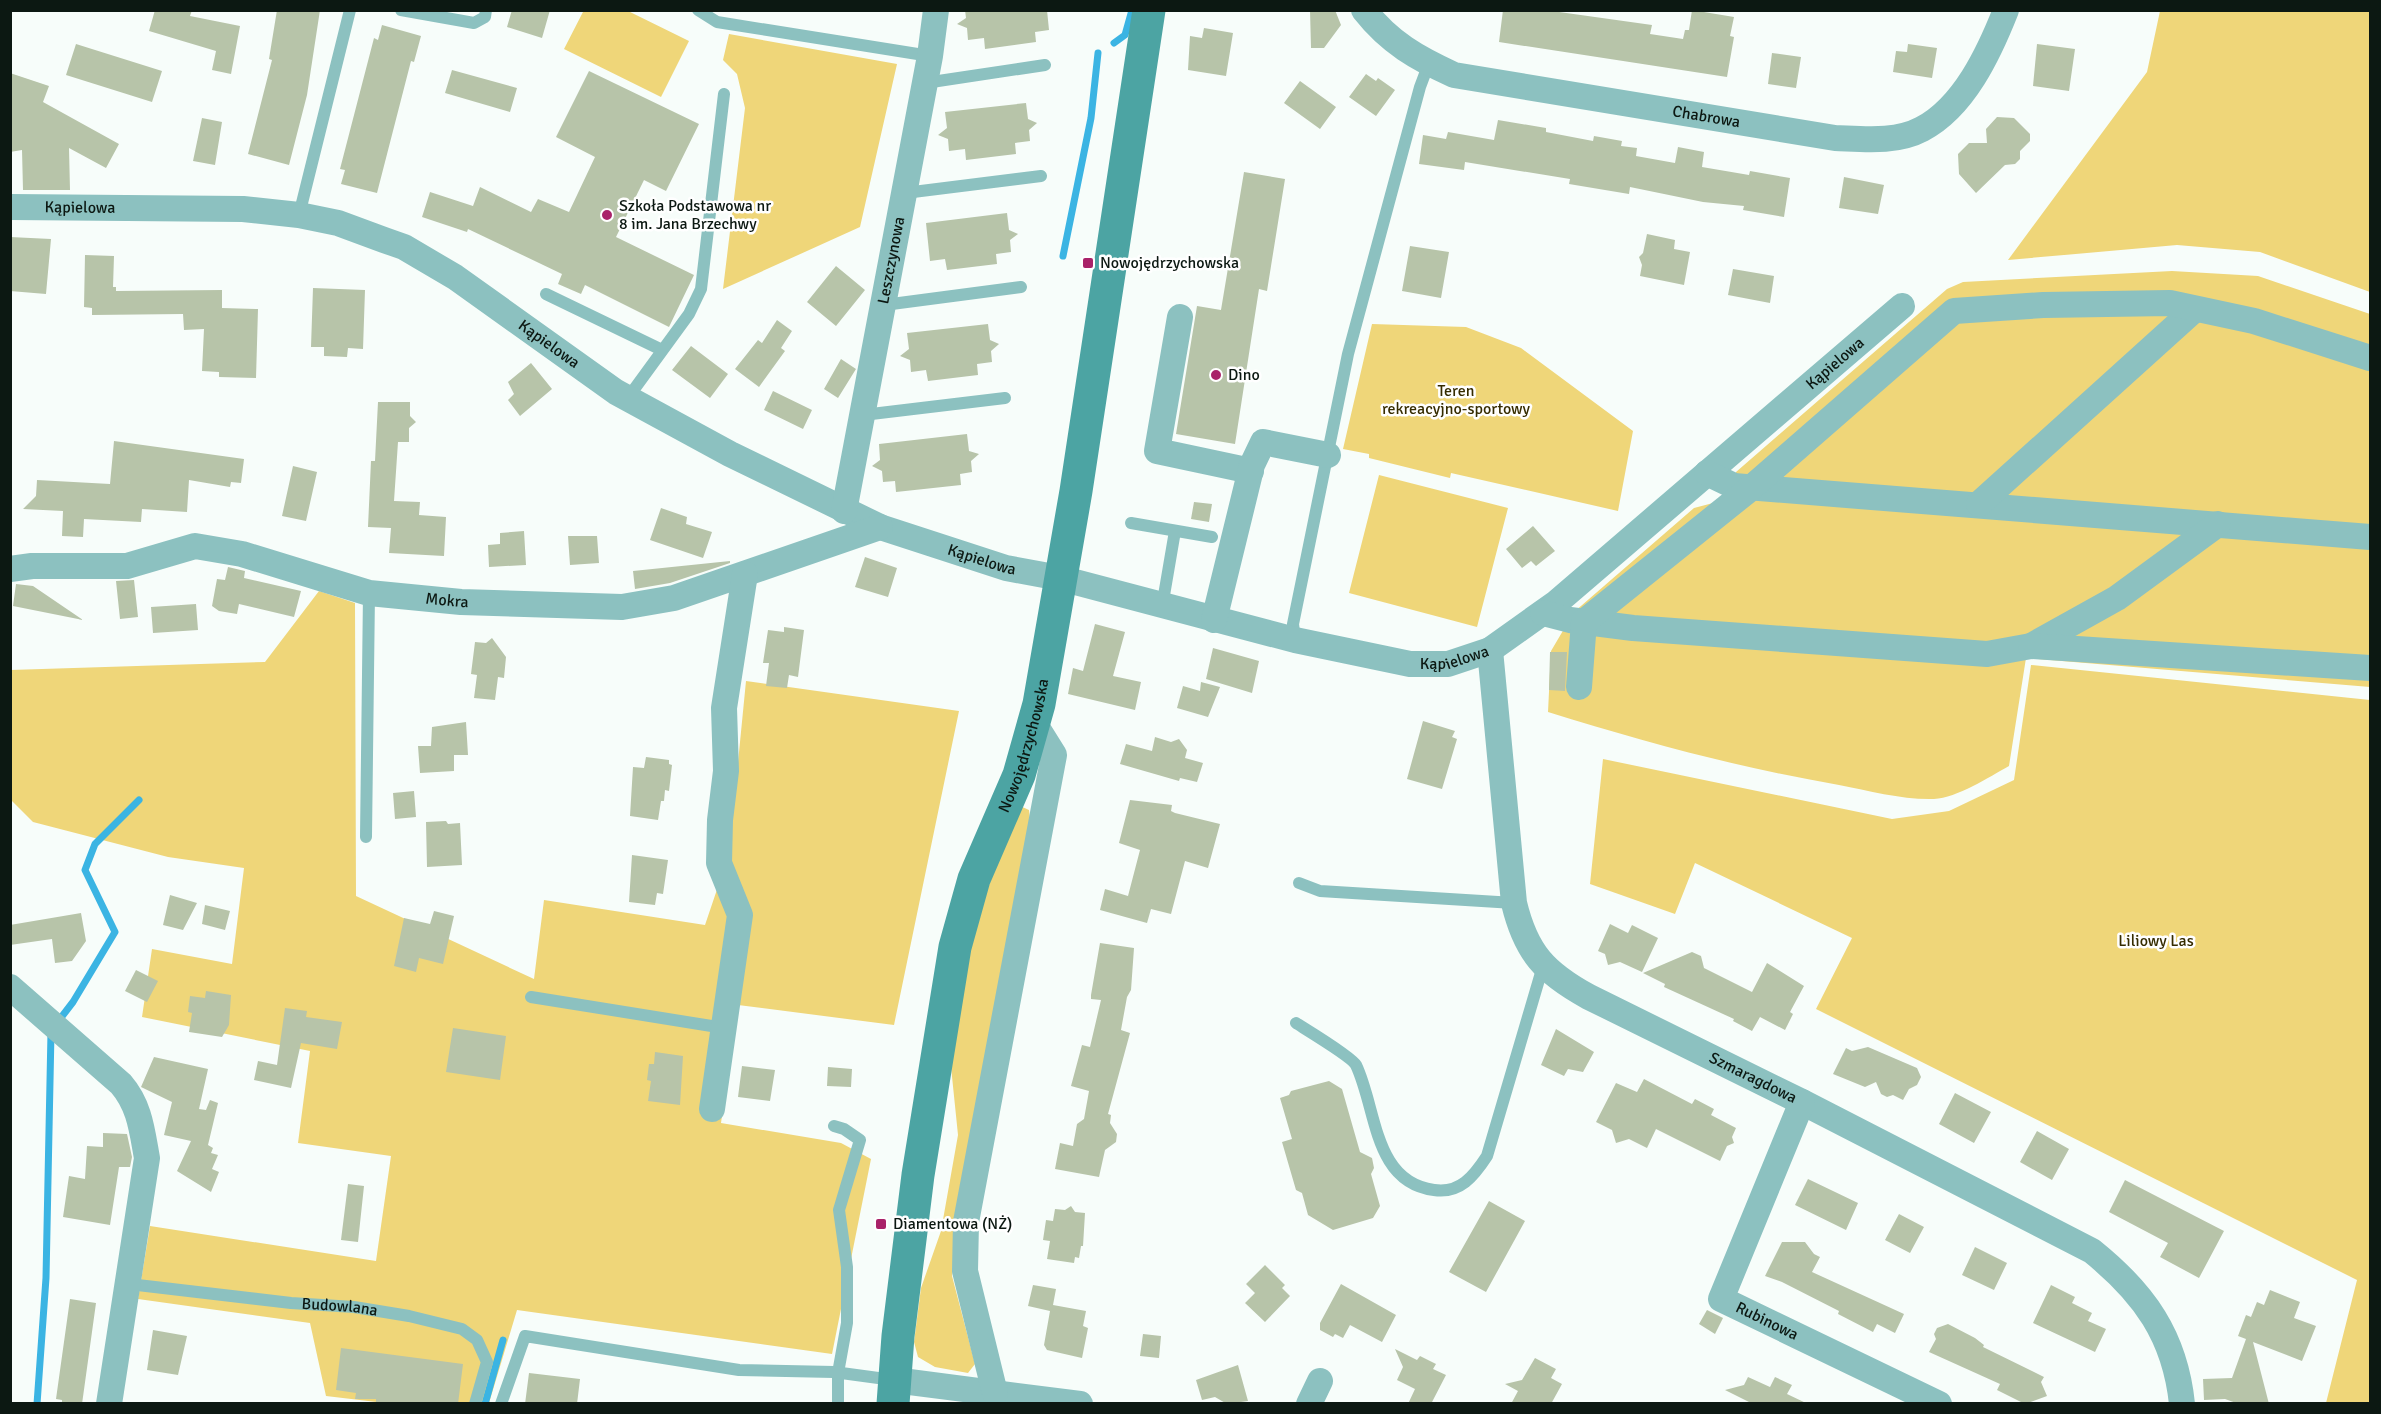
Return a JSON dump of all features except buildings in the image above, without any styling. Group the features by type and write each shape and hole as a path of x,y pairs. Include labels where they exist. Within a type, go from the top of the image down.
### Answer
{"street":[{"name":"Leszczynowa","path":"844,510 905,193 936,10"},
{"name":"Nowojędrzychowska","path":"894,1392 918,1175 955,947 972,887 1019,774 1034,723 1060,578 1149,10"},
{"name":"Chabrowa","path":"1364,10 1382,33 1429,63 1454,75 1835,138 1882,140 1921,129 1953,104 1979,67 2006,10"},
{"name":"Kąpielowa","path":"10,207 243,209 299,214 338,224 404,247 474,290 627,399 730,454 880,527 972,559 1060,578 1162,607 1294,640 1410,664 1448,664 1490,650 1543,613 1902,306"},
{"path":"1579,687 1584,622 1751,488 1954,311 2043,305 2170,303 2254,321 2370,358"},
{"path":"1979,504 2195,309"},
{"path":"1180,317 1157,451 1251,471"},
{"path":"1214,620 1251,471 1263,441 1328,455"},
{"path":"1707,474 1734,486 1751,488 1979,504 2370,537"},
{"path":"2031,646 2117,598 2218,524"},
{"name":"Mokra","path":"10,569 33,566 127,566 195,546 242,554 369,593 461,602 622,607 667,600 880,527"},
{"path":"711,1109 740,915 719,863 720,820 726,771 724,708 745,574"},
{"path":"1543,613 1584,622 1988,654 2031,646 2370,668"},
{"name":"Szmaragdowa","path":"1490,650 1515,903 1521,930 1543,966 1566,984 1589,997 1802,1102 2092,1251 2121,1275 2147,1305 2164,1335 2175,1366 2182,1404"},
{"path":"995,1393 965,1271 966,1222 1054,755 1034,723"},
{"path":"10,987 121,1084 131,1095 140,1118 147,1158 109,1404"},
{"name":"Rubinowa","path":"1802,1102 1721,1299 1939,1404"},
{"path":"894,1392 995,1393 1080,1404"}],"lane":[{"path":"299,214 350,10"},
{"path":"401,10 474,23 485,17 486,10"},
{"path":"698,10 717,22 930,56"},
{"path":"1294,640 1293,624 1351,344 1420,87 1429,63"},
{"path":"925,82 1045,65"},
{"path":"627,399 689,314 701,289 724,94"},
{"path":"905,193 1041,176"},
{"path":"884,305 1021,287"},
{"path":"546,294 662,350"},
{"path":"863,415 1005,398"},
{"path":"1131,523 1212,537"},
{"path":"1162,607 1175,531"},
{"path":"366,837 369,593"},
{"path":"1299,883 1320,891 1515,903"},
{"path":"1296,1023 1355,1063 1383,1150 1396,1172 1419,1188 1446,1192 1471,1180 1487,1156 1543,966"},
{"path":"531,997 724,1028"},
{"path":"834,1126 844,1129 860,1140 839,1210 848,1267 847,1312 838,1373 838,1404"},
{"name":"Budowlana","path":"129,1284 291,1303 354,1307 409,1316 462,1329 477,1340 487,1362 475,1404"},
{"path":"501,1404 525,1336 739,1370 838,1373 894,1392"}],"green space":[{"path":"584,10 628,11 689,41 661,97 564,49"},
{"path":"2160,11 2370,11 2370,292 2260,252 2177,245 2008,260 2147,72"},
{"path":"729,34 897,64 860,227 723,289 745,108 737,74 723,60"},
{"path":"2172,271 2258,276 2370,314 2370,687 2026,658 2009,766 1963,791 1934,799 1886,795 1765,771 1656,744 1548,712 1551,651 1574,612 1694,508 1732,498 1736,472 1947,289 1963,282"},
{"name":"Teren rekreacyjno-sportowy","path":"1372,324 1466,327 1521,348 1633,431 1618,511 1451,473 1450,478 1369,458 1369,454 1343,449"},
{"path":"1379,475 1508,508 1477,627 1349,593"},
{"path":"319,591 355,603 356,896 534,979 544,900 705,925 729,854 746,681 959,711 894,1025 738,1005 721,1123 841,1143 871,1159 832,1354 517,1310 489,1403 385,1403 326,1396 310,1323 138,1299 150,1226 376,1261 391,1156 298,1143 310,1051 142,1017 152,949 232,964 244,868 168,857 33,822 11,800 10,670 265,662"},
{"name":"Liliowy Las","path":"2031,665 2370,700 2370,1403 2326,1403 2357,1280 1816,1009 1852,938 1695,863 1675,914 1590,884 1603,759 1892,819 1949,811 2014,780"},
{"path":"1018,805 1029,810 1030,819 955,1241 952,1276 975,1364 968,1373 935,1367 918,1357 914,1342 921,1288 941,1231 958,1135 950,1057 965,951"}],"waterway":[{"path":"1114,43 1125,35 1132,10"},
{"path":"1063,256 1091,118 1098,53"},
{"path":"60,1019 73,1002 115,932 85,870 95,844 139,800"},
{"path":"37,1404 46,1278 51,1032"},
{"path":"485,1404 503,1340"}],"place":[{"name":"Szkoła Podstawowa nr 8 im. Jana Brzechwy","path":"607,215"},
{"name":"Nowojędrzychowska","path":"1088,263"},
{"name":"Dino","path":"1216,375"},
{"name":"Diamentowa (NŻ)","path":"881,1224"}]}
